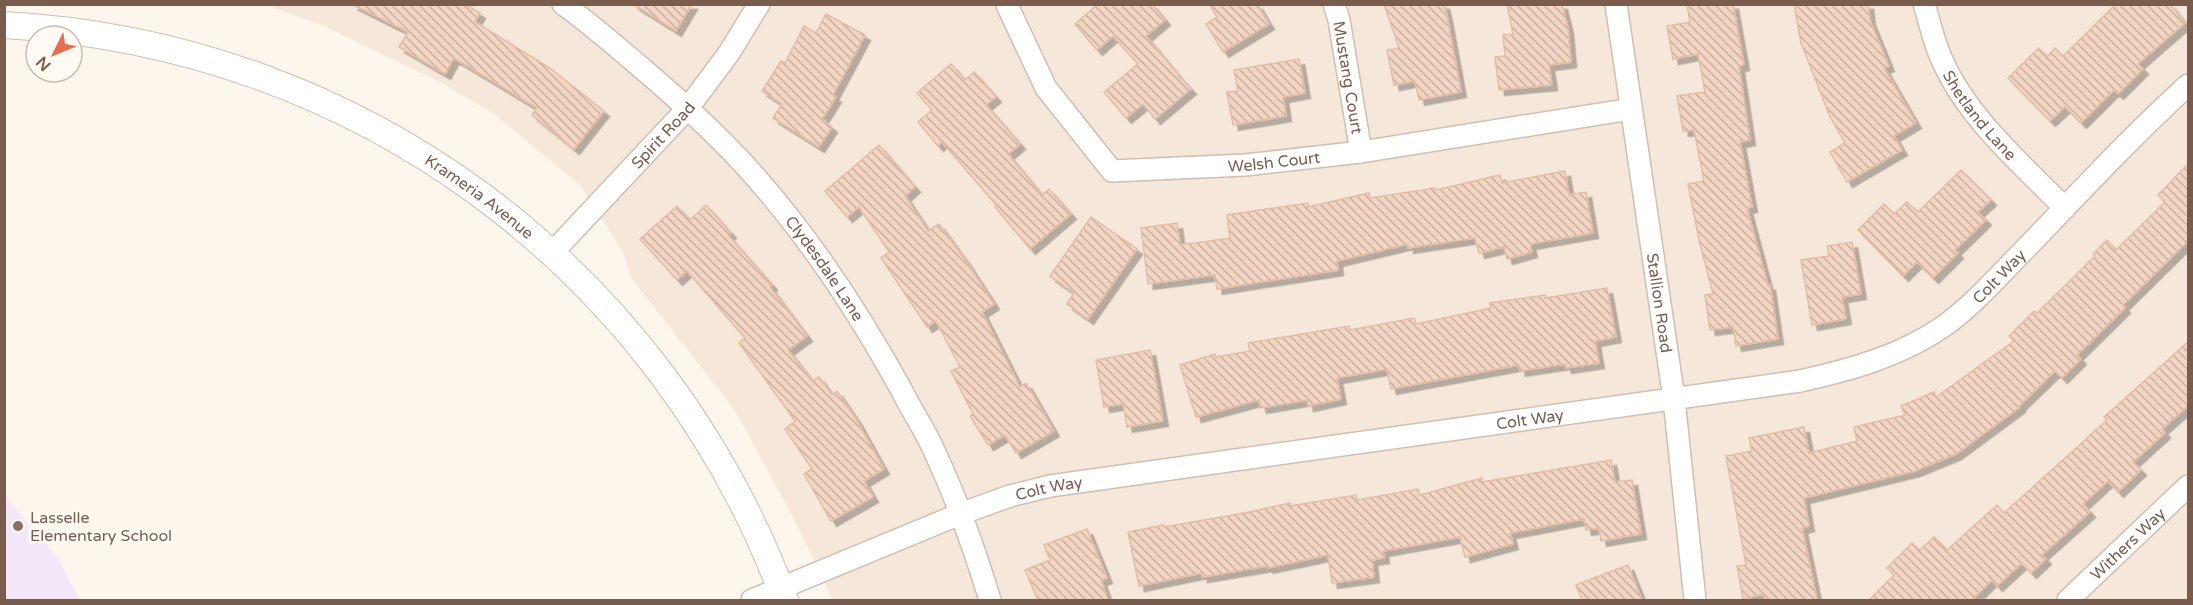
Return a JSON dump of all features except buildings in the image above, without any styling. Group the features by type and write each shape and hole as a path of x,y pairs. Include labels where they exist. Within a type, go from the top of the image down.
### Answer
{"street":[{"name":"Clydesdale Lane","path":"563,4 588,22 688,108 741,161 787,214 830,273 875,343 936,454 975,551 990,600"},
{"name":"Spirit Road","path":"552,253 688,108 729,53 759,4"},
{"name":"Mustang Court","path":"1334,4 1339,20 1361,152"},
{"name":"Stallion Road","path":"1616,4 1674,399 1695,600"},
{"name":"Shetland Lane","path":"1924,4 1942,62 1964,100 2014,157 2065,208"},
{"name":"Welsh Court","path":"1007,5 1046,88 1112,171 1245,165 1361,152 1631,109"},
{"name":"Krameria Avenue","path":"4,25 101,34 254,74 314,97 382,131 444,169 511,217 552,253 635,340 689,413 739,495 783,594"},
{"name":"Colt Way","path":"752,600 783,594 960,514 1010,496 1050,486 1800,381 1847,371 1905,348 1945,326 1983,292 2188,85"},
{"name":"Withers Way","path":"2068,600 2188,486"}],"shaded area":[{"path":"266,5 2188,5 2188,600 833,600 795,521 736,412 632,279 622,250 581,186 494,114 440,82 326,27"},
{"name":"Lasselle Elementary School","path":"4,495 58,558 80,600 5,600"}],"place":[{"name":"Lasselle Elementary School","path":"18,526"}]}
